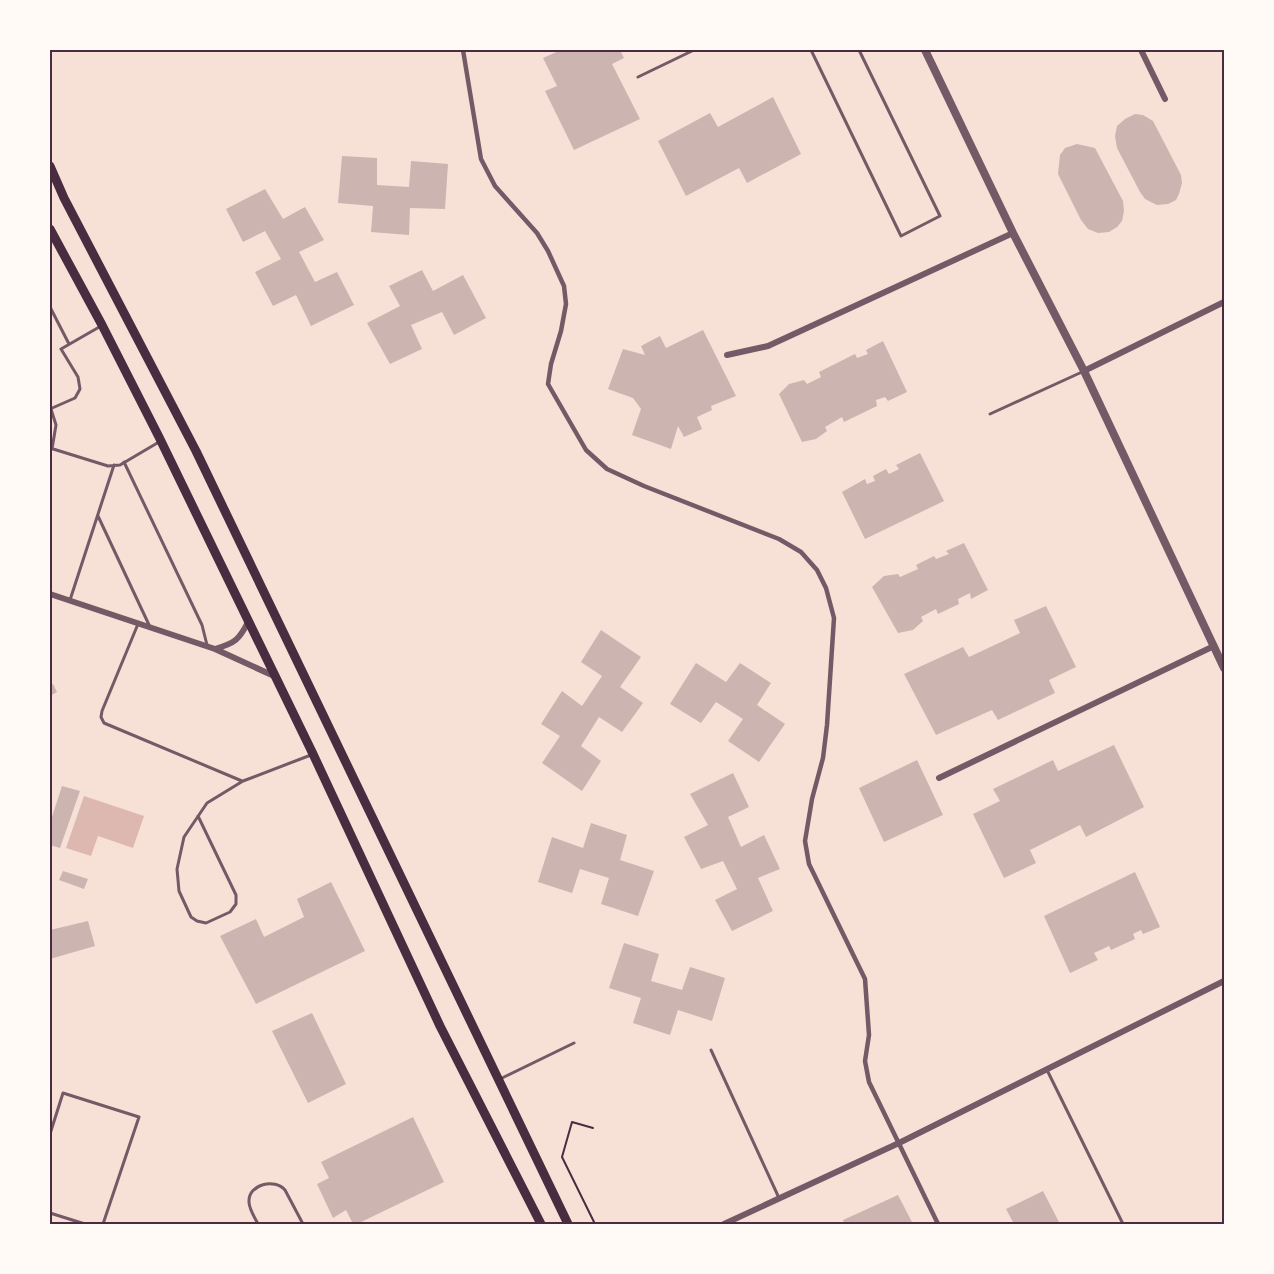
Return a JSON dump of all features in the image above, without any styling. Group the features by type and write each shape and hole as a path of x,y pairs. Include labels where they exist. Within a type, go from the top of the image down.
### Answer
{"main road":[{"path":"50,166 53,182 196,451 567,1224"},
{"path":"50,229 102,325 160,441 313,754 440,1026 541,1224"}],"street":[{"path":"463,50 481,159 495,186 537,233 564,286 566,304 551,364 549,384 586,450 607,469 626,478 779,539 801,552 817,570 826,588 834,618 823,758 812,799 805,841 809,864 865,979 869,1035 865,1061 869,1082 938,1224"},
{"path":"925,50 1013,233 1084,371 1224,668"},
{"path":"1141,50 1165,99"},
{"path":"727,355 768,346 1013,233"},
{"path":"1084,371 1224,302"},
{"path":"50,594 215,649 274,676"},
{"path":"215,649 231,644 241,636 248,622"},
{"path":"939,778 1214,646"},
{"path":"724,1224 899,1143 1224,981"}],"lane":[{"path":"638,77 694,50"},
{"path":"811,50 902,236 940,216 859,50"},
{"path":"50,307 69,344"},
{"path":"102,325 61,349 78,377 80,389 75,398 50,409 56,425 51,448 108,466 124,462 160,441"},
{"path":"990,414 1084,371"},
{"path":"124,462 202,625 207,647"},
{"path":"70,601 114,465"},
{"path":"98,516 151,629"},
{"path":"138,624 102,711 101,717 104,723 243,781"},
{"path":"198,816 236,895 236,904 230,912 206,923 197,921 191,916 179,891 177,869 184,837 198,816 207,803 243,781 313,754"},
{"path":"499,1080 574,1043"},
{"path":"711,1050 779,1199"},
{"path":"1047,1070 1123,1224"},
{"path":"50,1134 63,1093 139,1117 103,1224"},
{"path":"258,1224 249,1204 249,1198 254,1190 263,1184 273,1183 281,1185 285,1190 303,1224"},
{"path":"50,1213 85,1224"}],"path":[{"path":"593,1128 572,1122 562,1157 595,1224"}],"shaded area":[{"path":"84,796 144,816 133,848 98,836 91,856 66,848"}],"building":[{"path":"561,50 620,50 624,58 612,64 640,119 574,150 545,91 557,86 543,58"},
{"path":"773,97 801,154 747,183 739,168 686,196 658,141 710,113 718,127"},
{"path":"1135,114 1143,115 1153,121 1181,175 1182,183 1179,194 1176,200 1168,204 1157,205 1145,199 1117,148 1115,136 1117,126"},
{"path":"1077,144 1095,148 1123,201 1122,221 1109,232 1098,233 1088,229 1081,220 1058,174 1060,155 1065,148"},
{"path":"342,156 377,158 377,185 409,187 411,161 448,164 445,209 410,208 409,235 371,232 373,206 338,203"},
{"path":"265,189 283,219 305,207 324,240 299,252 315,282 337,272 354,305 311,326 296,295 273,306 255,272 281,259 265,231 243,242 226,209"},
{"path":"422,270 433,291 463,275 486,318 454,335 442,312 411,325 422,349 390,364 367,323 400,306 389,286"},
{"path":"703,330 736,396 711,406 712,410 697,417 702,429 684,437 678,426 671,449 632,435 641,409 633,398 608,389 623,349 645,355 641,346 660,336 666,348"},
{"path":"883,341 907,392 888,401 885,397 876,400 877,406 844,422 842,417 825,427 827,431 816,439 802,442 779,394 789,384 804,380 807,384 821,377 819,372 855,354 857,358 868,354 866,350"},
{"path":"920,453 944,501 865,539 842,492 865,479 867,484 875,481 873,476 886,469 889,474 899,469 896,465"},
{"path":"964,543 988,590 971,599 970,593 958,599 959,604 938,614 936,609 921,617 923,621 913,630 898,633 872,587 884,576 898,574 900,577 918,569 916,565 934,556 936,559 949,554 946,551"},
{"path":"1046,606 1076,667 1049,680 1055,693 998,720 992,710 936,735 904,674 963,647 969,657 1020,633 1014,620"},
{"path":"601,630 641,657 620,687 643,703 622,732 599,717 581,746 601,761 582,791 542,763 560,736 541,724 562,691 582,706 602,676 581,662"},
{"path":"696,663 726,682 740,663 771,683 757,705 785,724 759,762 728,741 743,719 716,702 701,723 670,704"},
{"path":"53,684 57,692 50,696 50,686"},
{"path":"1114,745 1144,807 1086,837 1080,825 1030,850 1036,863 1004,878 973,814 1000,801 993,789 1053,760 1058,771"},
{"path":"917,760 943,815 884,842 859,788"},
{"path":"733,773 749,807 728,817 741,847 764,835 780,869 758,878 773,911 732,931 715,900 737,889 723,861 701,869 684,837 708,825 690,794"},
{"path":"62,786 80,791 60,848 50,845 50,823"},
{"path":"591,823 627,835 620,860 654,871 638,916 601,904 609,878 580,869 572,893 538,882 552,837 583,848"},
{"path":"63,871 88,879 84,889 59,880"},
{"path":"1135,872 1160,927 1143,934 1141,930 1133,934 1135,939 1111,950 1109,946 1094,953 1098,960 1070,973 1044,916"},
{"path":"331,882 365,951 256,1004 220,936 256,919 264,937 304,917 297,899"},
{"path":"88,921 95,946 50,959 50,930"},
{"path":"624,943 659,954 651,981 682,990 690,967 725,978 712,1021 678,1010 670,1035 633,1023 641,998 609,988"},
{"path":"312,1013 346,1084 308,1103 272,1031"},
{"path":"413,1117 444,1182 357,1224 353,1224 346,1210 333,1218 317,1184 329,1178 321,1162"},
{"path":"1043,1191 1060,1224 1014,1224 1006,1209"},
{"path":"898,1195 913,1224 844,1224 843,1220"}]}
